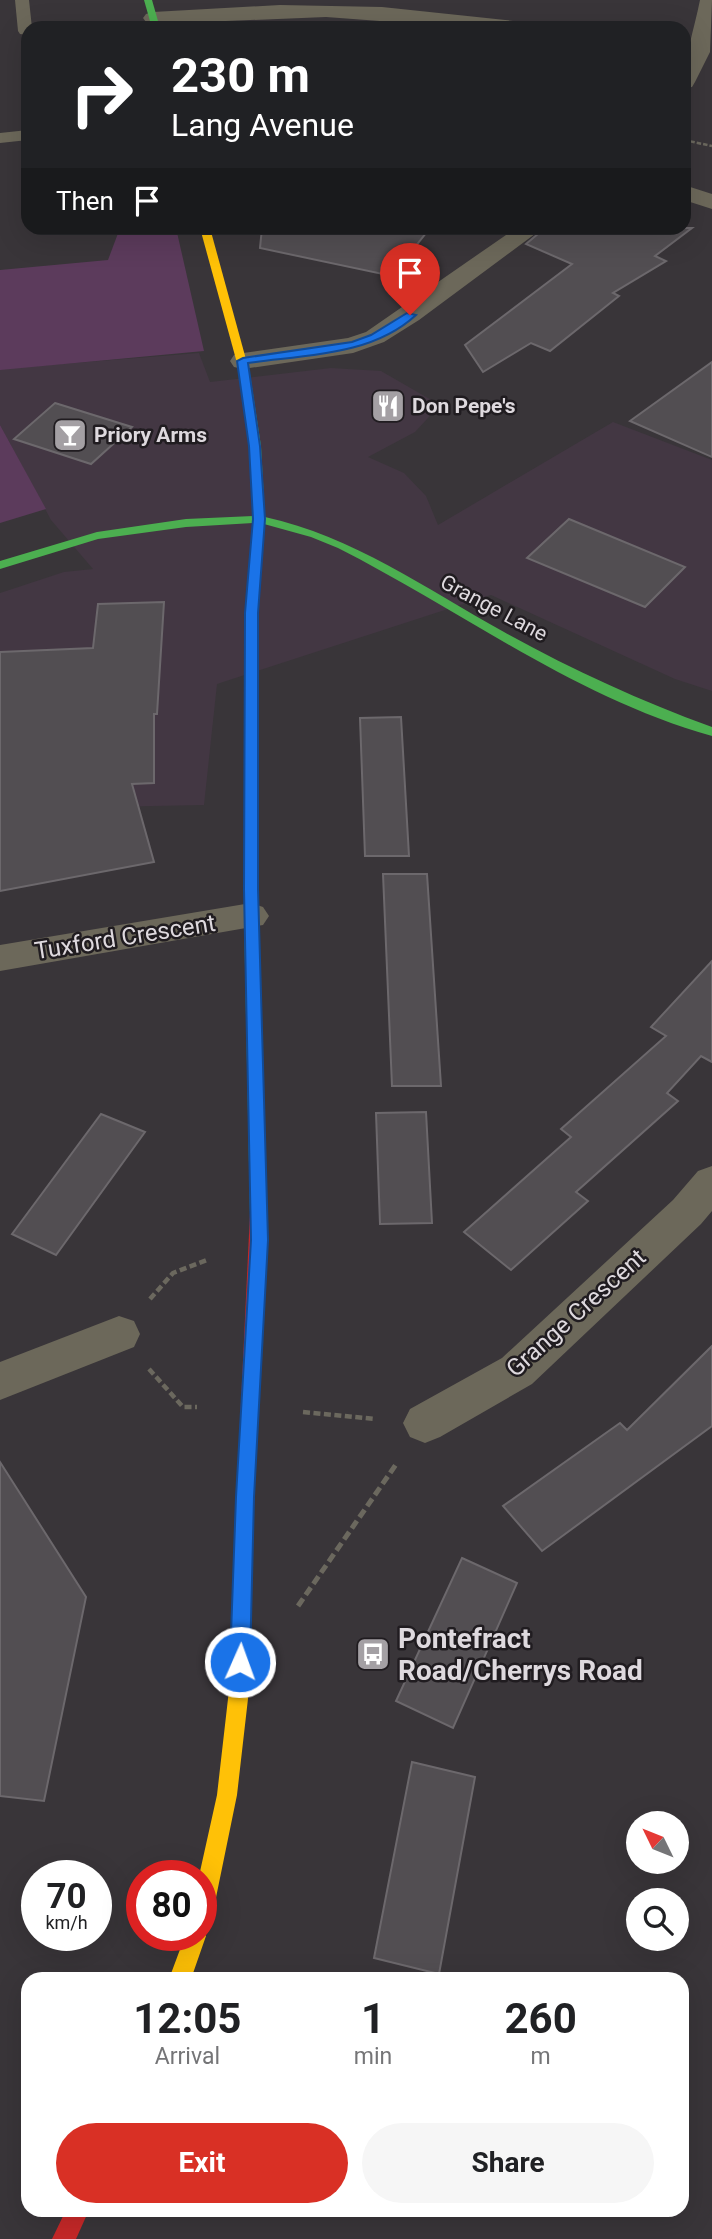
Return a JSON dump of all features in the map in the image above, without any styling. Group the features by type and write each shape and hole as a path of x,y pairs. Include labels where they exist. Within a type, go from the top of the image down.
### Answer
{"main road":[{"path":"207,235 243,361 255,446 259,519 251,613 251,916 259,1240 245,1497 239,1690 227,1795 213,1860"},
{"name":"Grange Lane","path":"0,565 97,536 186,523 259,519 292,524 332,540 526,650 653,712 712,732"},
{"path":"182,1972 190,1951"},
{"path":"64,2239 75,2217"}],"street":[{"path":"692,51 710,0"},
{"path":"152,15 297,11 405,14 464,21"},
{"path":"691,79 712,77"},
{"path":"691,194 712,202"},
{"path":"243,361 354,345 375,337 521,235"},
{"name":"Tuxford Crescent","path":"0,958 251,916"},
{"name":"Grange Crescent","path":"425,1423 517,1371 704,1208"},
{"path":"0,1381 119,1334"}],"lane":[{"path":"22,0 24,21"},
{"path":"0,138 21,136"}],"path":[{"path":"691,141 712,145"},
{"path":"119,1334 173,1273 259,1240"},
{"path":"293,1612 425,1423"}],"shaded area":[{"path":"117,235 178,235 204,351 0,370 0,270 108,260"},
{"path":"199,353 210,382 331,368 381,371 440,405 415,432 368,457 404,473 426,496 438,525 613,422 712,460 712,691 675,679 491,595 217,684 204,805 0,809 0,593 64,572 93,569 51,520 0,425 0,369"},
{"path":"0,425 46,509 0,523"}],"building":[{"path":"261,235 424,235 392,276 260,248"},
{"path":"537,235 683,235 655,256 666,261 613,293 619,296 550,351 531,343 483,372 465,345 572,264 526,244"},
{"path":"712,362 712,457 630,421"},
{"name":"Priory Arms","path":"55,403 132,427 91,464 14,439"},
{"path":"569,519 685,567 645,607 527,558"},
{"path":"164,602 157,714 154,714 154,783 132,784 154,862 0,891 0,652 93,648 98,604"},
{"path":"401,717 409,856 365,856 360,718"},
{"path":"383,874 427,874 441,1086 392,1086"},
{"path":"712,961 712,1062 701,1056 667,1093 678,1101 576,1192 588,1201 511,1270 464,1232 571,1137 561,1129 666,1036 651,1027"},
{"path":"426,1112 432,1223 380,1224 376,1113"},
{"path":"101,1114 145,1132 56,1255 12,1234"},
{"path":"712,1346 712,1426 542,1551 503,1506 620,1423 627,1430"},
{"path":"0,1462 86,1597 44,1801 0,1796"},
{"path":"462,1558 517,1583 453,1728 396,1701"},
{"path":"412,1762 475,1777 439,1972 374,1958"}],"traffic: fast":[{"path":"148,0 154,21"},
{"path":"245,374 255,446 259,519 251,613 251,916 258,1213"},
{"path":"0,565 97,536 186,523 259,519"},
{"path":"259,519 315,534 342,546 558,666 649,708 712,732"}],"traffic: slow":[{"path":"207,235 245,374"},
{"path":"213,1860 227,1795 239,1690 245,1507"},
{"path":"182,1972 190,1951"}],"traffic: jam":[{"path":"245,1507 258,1213"},
{"path":"64,2239 75,2217"}],"place":[{"name":"Don Pepe's","path":"388,406"},
{"name":"Priory Arms","path":"70,435"},
{"name":"Pontefract Road/Cherrys Road","path":"373,1654"}],"route":[{"path":"240,1662 245,1497 259,1240 251,916 251,613 259,519 255,446 243,361 354,345 375,337 410,315"}]}
